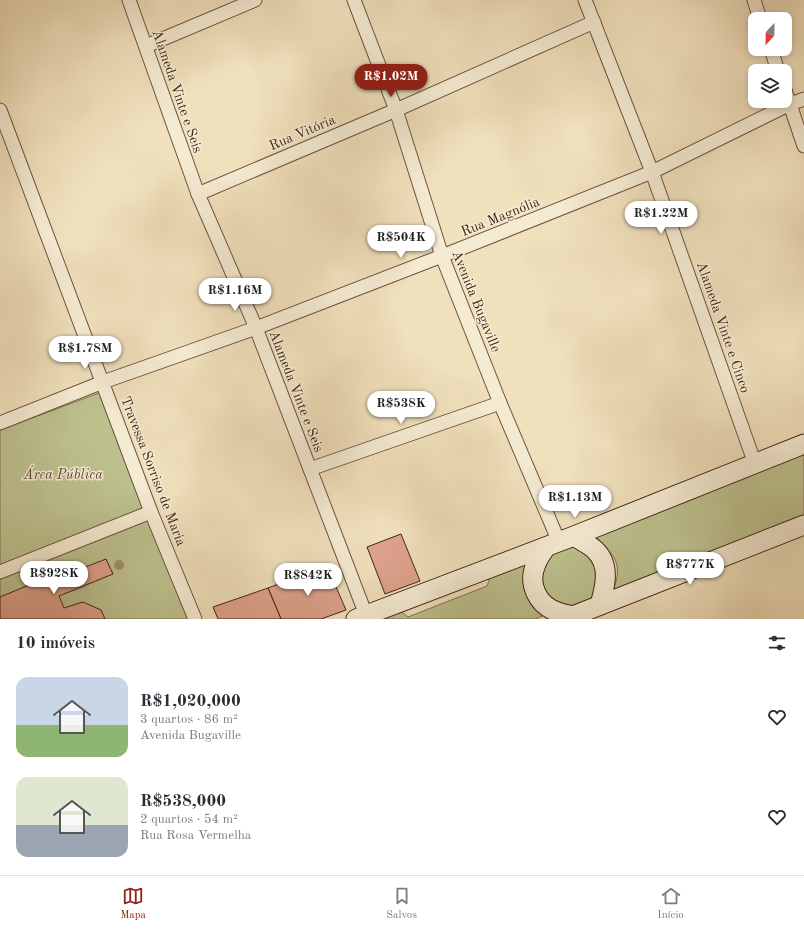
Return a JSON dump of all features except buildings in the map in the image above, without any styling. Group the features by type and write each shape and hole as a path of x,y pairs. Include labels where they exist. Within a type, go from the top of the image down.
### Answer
{"main road":[{"path":"361,617 559,542 804,444"},
{"path":"559,542 536,564 532,579 534,589 537,596 544,604 558,612 576,617 600,605 804,525"},
{"path":"559,542 595,550 604,564 605,571 605,586 600,605"}],"street":[{"name":"Alameda Vinte e Seis","path":"129,0 198,194 256,328 310,469 361,617"},
{"path":"146,46 255,0"},
{"name":"Avenida Bugaville","path":"354,0 396,110 442,256 500,403 559,542"},
{"name":"Alameda Vinte e Cinco","path":"585,0 652,172 755,464"},
{"path":"754,0 758,12"},
{"name":"Rua Vitória","path":"198,194 396,110 594,22"},
{"name":"Rua Magnólia","path":"792,103 804,99"},
{"name":"Rua Magnólia","path":"0,423 102,382 256,328 652,172 782,108"},
{"path":"791,108 804,146"},
{"name":"Travessa Sorriso de Maria","path":"0,110 151,512 195,619"},
{"path":"310,469 500,403"},
{"path":"0,572 151,512"}],"green space":[{"name":"Área Pública","path":"99,393 143,510 0,567 0,430"},
{"path":"804,451 804,516 612,593 616,582 617,565 610,553 604,547 587,537"},
{"path":"147,520 188,619 0,619 0,578"},
{"path":"570,546 580,548 601,570 593,599 585,605 565,608 541,590 539,570 550,553"},
{"path":"526,563 524,580 545,615 535,619 378,619 399,610 408,617 487,586 491,575"}]}
